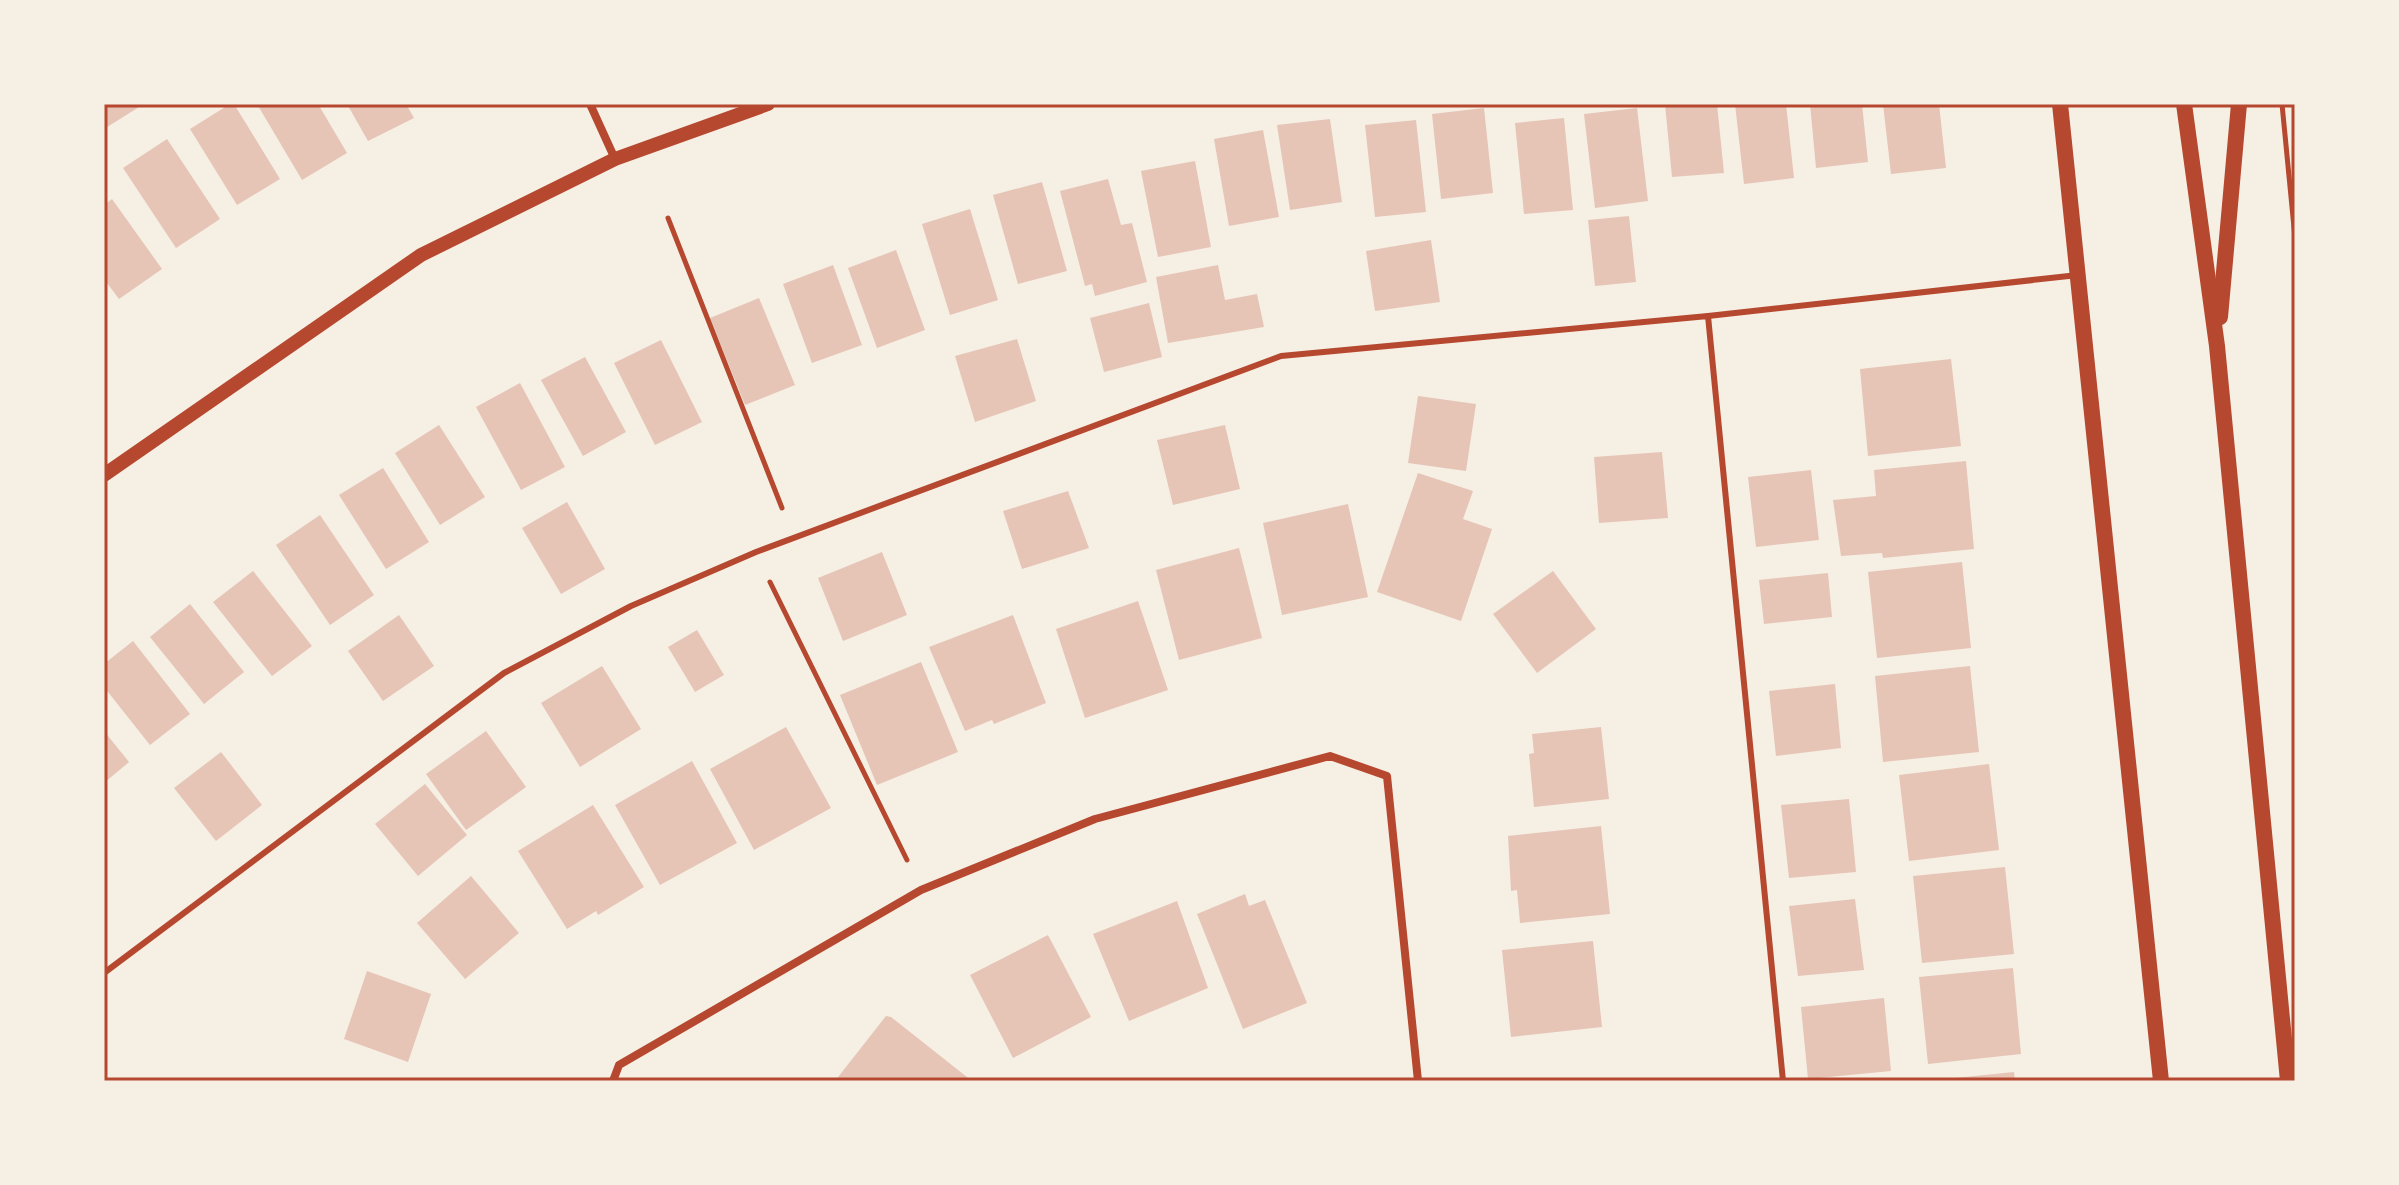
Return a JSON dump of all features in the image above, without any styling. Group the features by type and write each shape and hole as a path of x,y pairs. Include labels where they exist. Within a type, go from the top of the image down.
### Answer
{"main road":[{"path":"2060,104 2161,1081"},
{"path":"2184,104 2217,346 2288,1081"},
{"path":"2217,346 2239,104"}],"street":[{"path":"590,104 615,159"},
{"path":"104,475 421,255 615,159 768,104"},
{"path":"613,1081 619,1065 921,890 1095,819 1330,756 1387,776 1418,1081"}],"lane":[{"path":"104,973 504,673 631,606 756,552 1281,356 1708,316 2078,275"},
{"path":"1708,316 1783,1081"}],"path":[{"path":"2282,104 2295,238"},
{"path":"668,218 794,539"},
{"path":"756,552 921,890"}],"building":[{"path":"104,104 137,104 139,107 104,129"},
{"path":"234,104 280,179 237,205 190,129"},
{"path":"257,104 318,104 347,153 302,180"},
{"path":"347,104 406,104 414,118 368,141"},
{"path":"1665,104 1717,104 1724,173 1672,177"},
{"path":"1735,104 1786,104 1794,178 1744,184"},
{"path":"1810,104 1862,104 1868,162 1816,168"},
{"path":"1883,104 1939,104 1946,168 1891,174"},
{"path":"1484,108 1493,193 1441,199 1432,114"},
{"path":"1637,108 1648,201 1595,208 1584,114"},
{"path":"1564,118 1573,210 1524,214 1515,123"},
{"path":"1330,119 1342,202 1290,210 1277,125"},
{"path":"1416,120 1426,212 1375,217 1365,125"},
{"path":"1263,130 1279,217 1229,226 1214,139"},
{"path":"167,139 220,219 176,248 123,168"},
{"path":"1195,161 1211,247 1158,257 1141,171"},
{"path":"1108,179 1121,225 1132,223 1147,282 1095,296 1092,284 1085,286 1060,191"},
{"path":"1042,182 1067,271 1018,284 993,195"},
{"path":"112,199 162,269 119,299 104,279 104,205"},
{"path":"970,209 998,300 950,315 922,224"},
{"path":"1629,216 1636,282 1595,286 1588,220"},
{"path":"1431,240 1440,302 1375,311 1366,251"},
{"path":"896,250 925,330 877,348 848,268"},
{"path":"833,265 862,345 812,363 783,284"},
{"path":"1218,265 1225,300 1257,294 1264,327 1168,343 1156,277"},
{"path":"759,298 795,385 745,405 710,318"},
{"path":"1149,303 1162,357 1104,372 1090,318"},
{"path":"1017,339 1036,401 975,422 955,356"},
{"path":"661,340 702,422 655,445 614,363"},
{"path":"585,357 626,432 583,456 541,380"},
{"path":"1951,359 1961,446 1868,456 1860,369"},
{"path":"520,383 565,467 521,490 476,407"},
{"path":"1418,396 1476,404 1466,471 1408,463"},
{"path":"439,425 485,497 440,525 395,453"},
{"path":"1225,425 1240,489 1173,505 1157,440"},
{"path":"1662,452 1668,518 1599,523 1594,457"},
{"path":"1966,461 1974,549 1883,558 1882,553 1841,556 1833,500 1876,496 1874,470"},
{"path":"383,468 429,542 386,569 339,495"},
{"path":"1811,470 1819,540 1756,547 1748,477"},
{"path":"1418,473 1473,491 1463,519 1492,529 1461,621 1377,592"},
{"path":"1068,491 1089,548 1022,569 1003,511"},
{"path":"567,502 605,569 561,594 522,528"},
{"path":"1348,504 1368,597 1282,615 1263,523"},
{"path":"320,515 374,595 330,625 276,545"},
{"path":"1239,548 1262,638 1179,660 1156,570"},
{"path":"882,552 907,615 843,641 818,578"},
{"path":"1962,562 1971,648 1877,658 1868,572"},
{"path":"253,571 312,646 272,676 213,602"},
{"path":"1553,571 1596,629 1537,673 1493,614"},
{"path":"1828,573 1832,617 1764,624 1759,580"},
{"path":"1138,601 1168,690 1085,718 1056,629"},
{"path":"190,604 244,672 204,704 150,637"},
{"path":"399,615 434,666 383,701 348,651"},
{"path":"1013,615 1046,703 994,724 992,720 965,731 929,647"},
{"path":"697,630 724,675 695,692 668,647"},
{"path":"133,641 190,714 150,745 104,687 104,664"},
{"path":"921,662 958,752 877,785 840,695"},
{"path":"602,666 641,729 580,767 541,703"},
{"path":"1970,666 1979,752 1883,762 1875,676"},
{"path":"1835,684 1841,748 1776,756 1769,691"},
{"path":"786,727 831,808 754,850 710,769"},
{"path":"1601,727 1609,799 1534,807 1529,754 1534,753 1532,734"},
{"path":"104,731 129,762 104,783"},
{"path":"486,731 526,787 466,830 426,774"},
{"path":"221,752 262,805 216,841 174,788"},
{"path":"692,761 737,843 660,885 615,805"},
{"path":"1989,764 1999,850 1909,861 1899,775"},
{"path":"425,784 467,835 418,876 375,824"},
{"path":"1849,799 1856,872 1789,878 1781,805"},
{"path":"593,805 644,887 598,915 596,911 567,929 518,851"},
{"path":"1601,826 1610,914 1520,923 1517,890 1511,891 1508,836"},
{"path":"2005,867 2014,954 1922,963 1913,876"},
{"path":"471,876 519,933 465,979 417,923"},
{"path":"1245,894 1249,906 1265,900 1307,1003 1243,1029 1197,914"},
{"path":"1855,899 1864,970 1798,976 1789,906"},
{"path":"1177,901 1208,988 1129,1021 1093,934"},
{"path":"1048,935 1091,1017 1013,1058 970,975"},
{"path":"1593,941 1602,1027 1511,1037 1502,950"},
{"path":"2013,968 2021,1054 1928,1064 1919,977"},
{"path":"367,971 431,994 408,1062 344,1039"},
{"path":"1884,998 1891,1071 1808,1079 1801,1007"},
{"path":"886,1016 891,1017 972,1081 835,1081"},
{"path":"2014,1072 2015,1081 1945,1081 1945,1079"}]}
